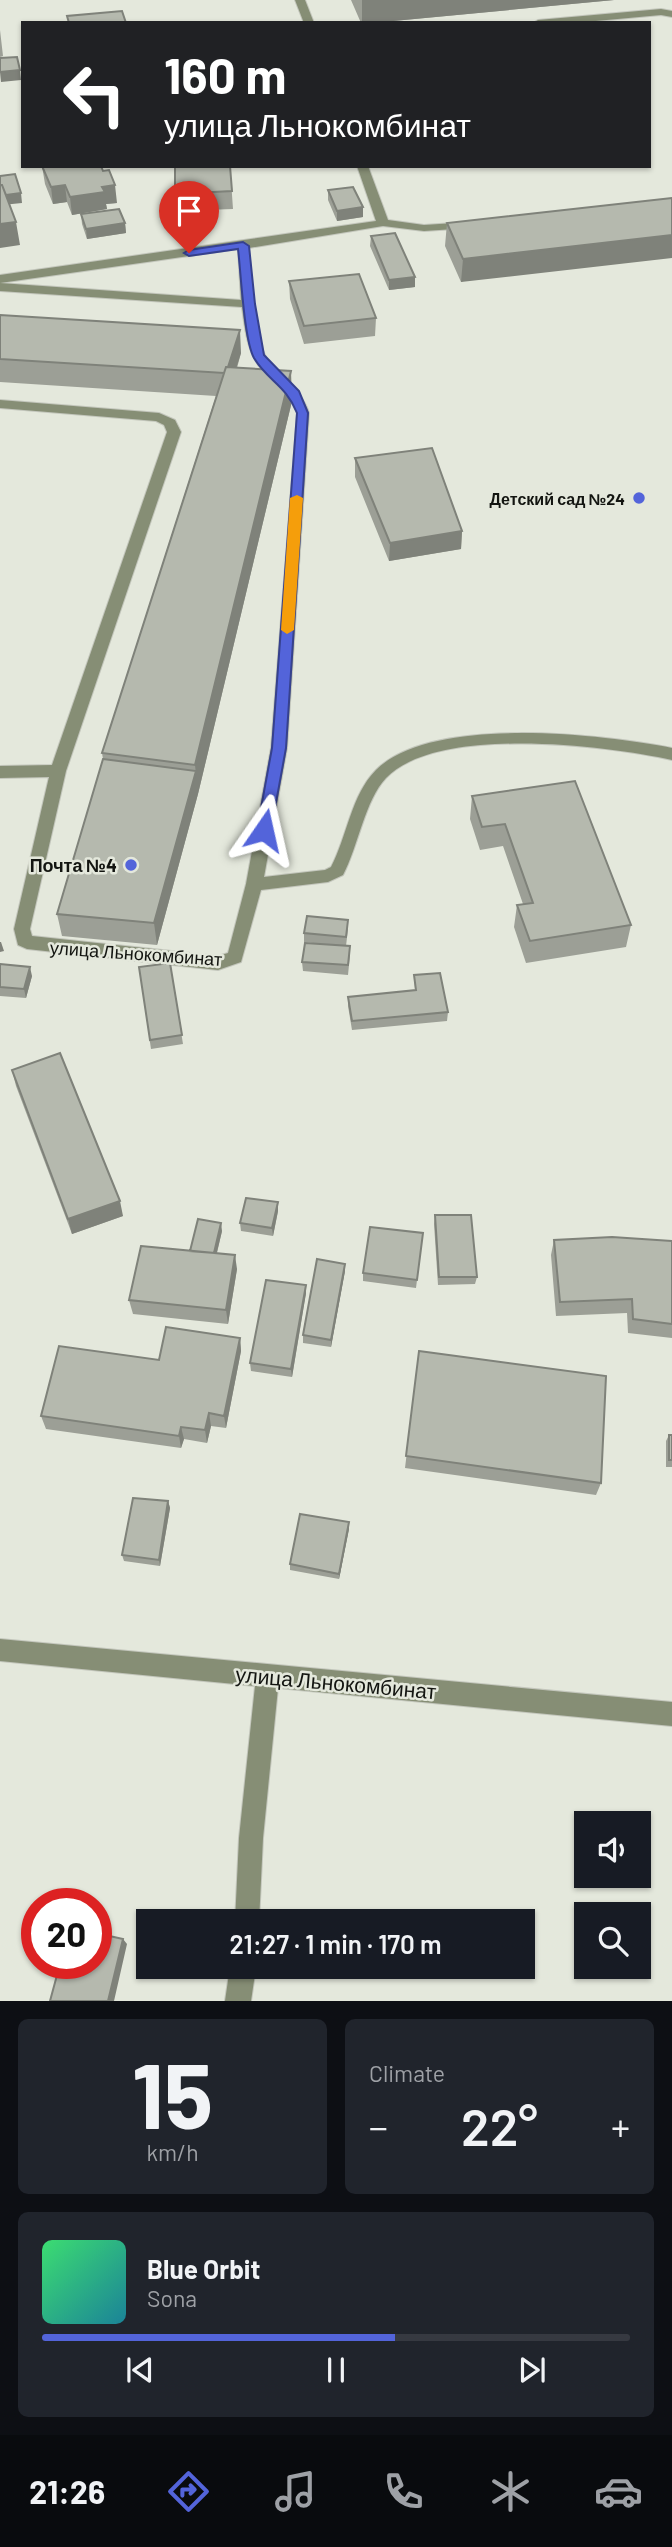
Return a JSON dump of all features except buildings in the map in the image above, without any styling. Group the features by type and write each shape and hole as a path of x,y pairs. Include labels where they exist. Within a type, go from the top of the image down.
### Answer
{"street":[{"path":"300,0 308,21"},
{"path":"560,21 661,12 672,14"},
{"path":"363,168 383,222"},
{"path":"0,279 243,246 383,222 424,228 482,224"},
{"name":"улица Льнокомбинат","path":"58,771 22,929 24,940 33,944 225,962 235,957 254,884 279,748 303,413 295,394 258,355 243,246"},
{"path":"0,287 249,304"},
{"path":"0,404 159,417 170,423 174,432 58,771 0,772"},
{"path":"254,884 328,876 337,871 381,774 404,757 423,749 470,739 520,738 626,747 672,754"},
{"name":"улица Льнокомбинат","path":"0,1650 672,1714"},
{"path":"248,1909 251,1838 268,1675"},
{"path":"238,2001 241,1979"}],"slow traffic":[{"path":"287,630 297,498"}],"place":[{"name":"Детский сад №24","path":"639,498"},
{"name":"Почта №4","path":"131,865"}],"route":[{"path":"189,253 243,246 258,355 295,394 303,413 279,748 264,830"}]}
